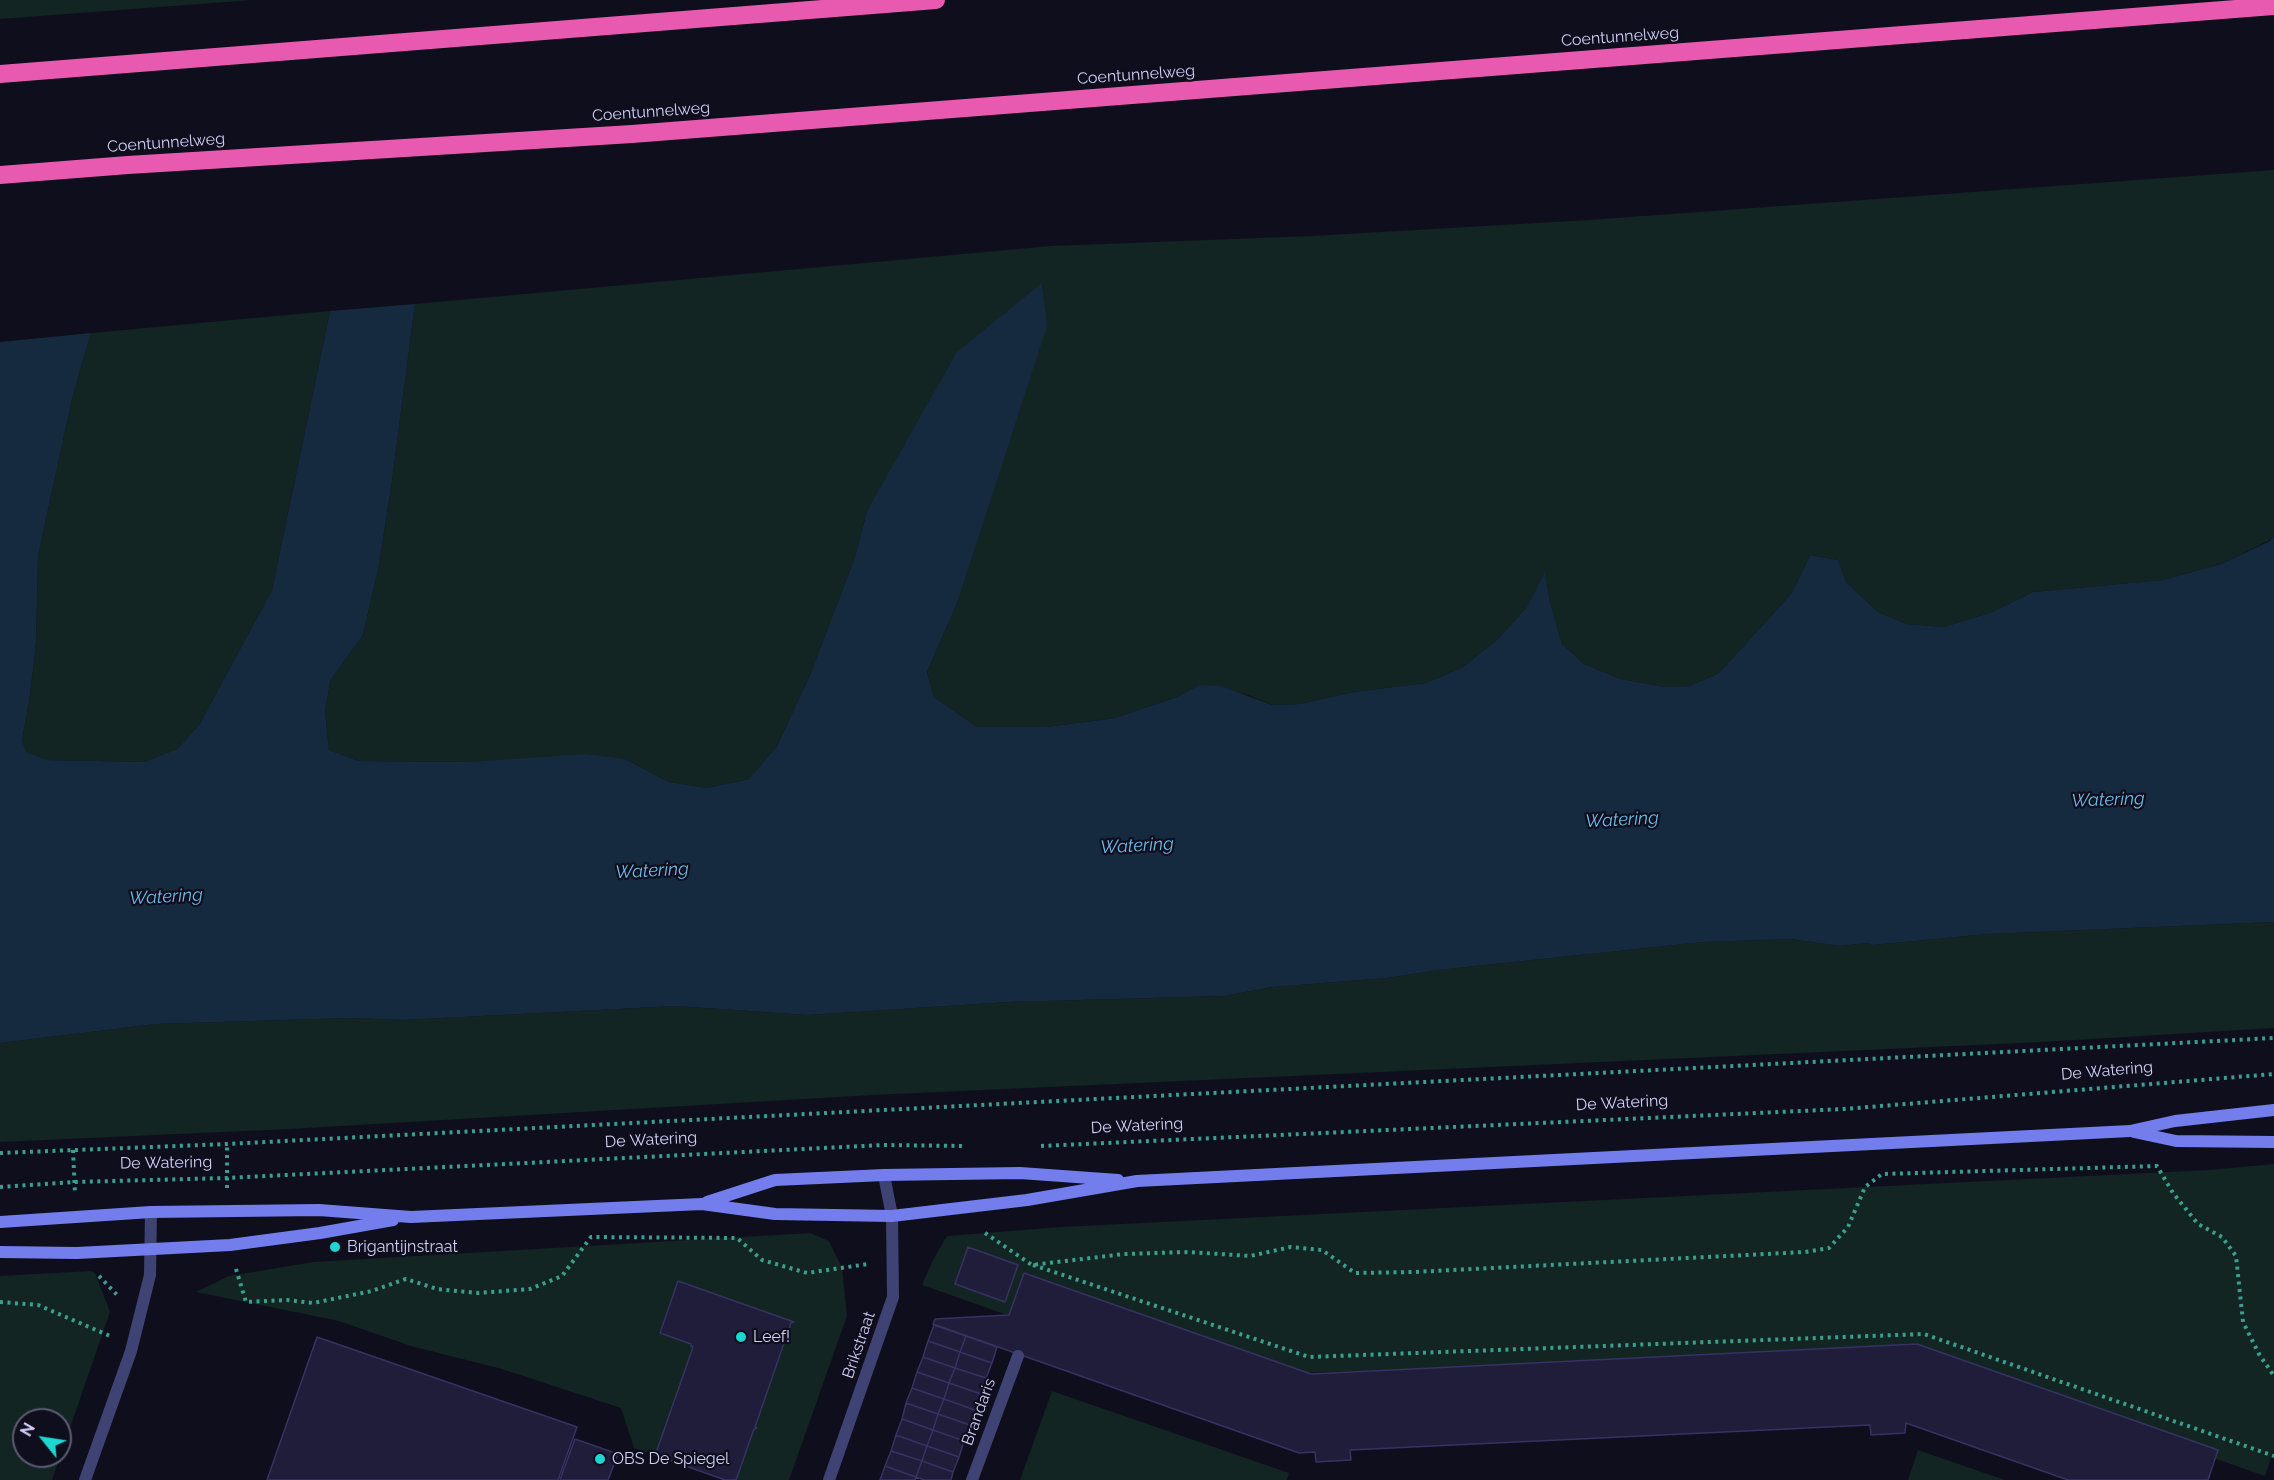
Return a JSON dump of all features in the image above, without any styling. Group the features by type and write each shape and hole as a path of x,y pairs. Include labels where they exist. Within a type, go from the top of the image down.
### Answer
{"highway":[{"path":"0,74 936,0"},
{"name":"Coentunnelweg","path":"0,175 632,134 2274,6"}],"main road":[{"path":"702,1204 775,1180 884,1175 1020,1173 1137,1181 2130,1131 2175,1121 2274,1110"},
{"path":"2130,1131 2176,1141 2274,1142"},
{"path":"0,1222 151,1212 226,1210 319,1210 411,1217 702,1204 775,1214 891,1216 1027,1200 1137,1181"},
{"path":"0,1252 77,1253 230,1245 320,1233 411,1217"}],"street":[{"name":"Brikstraat","path":"830,1480 893,1297 894,1260 891,1216 884,1175"},
{"path":"85,1480 131,1351 150,1275 151,1212"},
{"name":"Brandaris","path":"972,1480 1018,1356"}],"path":[{"path":"0,1153 227,1144 2274,1038"},
{"name":"De Watering","path":"1035,1146 1844,1109 2274,1074"},
{"path":"226,1210 227,1144"},
{"name":"De Watering","path":"0,1187 86,1182 227,1179 883,1145 965,1146"},
{"path":"1032,1265 1124,1254 1189,1252 1250,1256 1291,1247 1322,1250 1355,1273 1805,1252 1830,1248 1848,1227 1865,1187 1882,1174 2157,1166 2173,1193 2198,1224 2222,1238 2236,1256 2243,1322 2259,1354 2274,1376"},
{"path":"985,1233 1032,1265 1309,1357 1924,1334 2274,1456"},
{"path":"230,1245 246,1302 287,1300 313,1303 372,1291 406,1279 437,1289 478,1293 530,1289 562,1276 591,1237 737,1238 762,1260 807,1273 894,1260"},
{"path":"77,1253 122,1301"},
{"path":"0,1302 38,1305 112,1337 114,1330"}],"green space":[{"path":"0,0 253,0 0,19"},
{"path":"2274,170 2274,534 2270,540 2221,564 2163,580 2033,592 1992,612 1944,627 1907,624 1878,612 1846,582 1838,560 1810,555 1792,593 1719,673 1690,686 1665,687 1621,679 1584,664 1562,644 1550,602 1545,573 1526,608 1497,640 1463,667 1426,683 1354,692 1300,704 1272,705 1248,695 1199,685 1177,697 1115,718 1046,727 977,727 934,697 927,672 958,601 1046,326 1042,284 867,511 855,557 810,675 777,746 749,779 707,788 669,782 625,759 468,762 359,761 329,750 325,710 331,679 363,635 379,565 415,304 1051,246 1312,236 1589,220"},
{"path":"330,311 272,590 199,725 177,749 144,762 47,760 26,752 22,740 36,644 38,556 73,395 91,333"},
{"path":"2274,922 2274,1028 2042,1042 873,1095 289,1129 0,1142 0,1043 156,1024 348,1018 404,1020 676,1006 807,1015 1010,1002 1224,996 1272,987 1387,978 1438,970 1703,942 1791,939 1840,946 1869,943 1873,945 1988,934"},
{"path":"2274,1164 2274,1449 2265,1476 1916,1354 1293,1373 1010,1316 922,1285 947,1236 1061,1227 2209,1170"},
{"path":"810,1233 829,1241 842,1268 847,1316 789,1480 728,1480 634,1448 621,1408 502,1369 411,1346 339,1321 196,1292 229,1276 313,1262"},
{"path":"91,1271 95,1273 110,1312 72,1422 72,1408 12,1408 12,1468 56,1468 52,1480 0,1480 0,1276"},
{"path":"1052,1391 1289,1473 1287,1480 1020,1480"},
{"path":"1918,1450 2005,1480 1908,1480"}],"water":[{"name":"Watering","path":"1042,283 1047,326 958,601 927,672 934,697 977,727 1046,727 1115,718 1177,697 1199,685 1221,686 1272,705 1300,704 1354,692 1426,683 1463,667 1497,640 1526,608 1545,572 1550,602 1562,644 1584,664 1621,679 1665,687 1690,686 1719,673 1792,593 1810,555 1838,560 1846,582 1878,612 1907,624 1944,627 1992,612 2033,592 2163,580 2221,564 2270,541 2274,534 2274,922 1988,934 1873,945 1869,943 1840,946 1791,939 1703,942 1438,970 1387,978 1272,987 1224,996 1010,1002 807,1015 676,1006 404,1020 348,1018 156,1024 0,1043 0,342 91,333 73,395 38,556 36,644 22,740 26,752 48,760 144,762 177,749 199,725 272,590 330,311 415,304 379,565 363,635 331,679 325,710 329,750 359,761 468,762 585,754 625,759 669,782 707,788 749,779 777,746 810,675 855,557 867,511 957,352"}],"building":[{"path":"968,1247 1018,1265 1005,1302 955,1284"},
{"path":"1024,1273 1311,1374 1917,1344 2218,1450 2208,1480 2068,1480 1906,1423 1905,1433 1871,1435 1870,1425 1350,1450 1351,1460 1316,1462 1315,1452 1299,1453 933,1324 935,1319 1009,1315"},
{"path":"678,1281 794,1322 791,1323 755,1427 757,1428 754,1429 736,1480 725,1480 652,1454 656,1453 693,1347 691,1344 660,1333"},
{"path":"934,1325 966,1336 960,1352 928,1341"},
{"path":"966,1336 997,1347 992,1363 960,1352"},
{"path":"317,1337 577,1427 558,1480 267,1480"},
{"path":"928,1341 960,1352 955,1368 923,1357"},
{"path":"960,1352 992,1363 986,1378 955,1368"},
{"path":"923,1357 955,1368 949,1383 917,1372"},
{"path":"955,1368 986,1378 981,1394 949,1383"},
{"path":"917,1372 949,1383 944,1399 912,1388"},
{"path":"949,1383 981,1394 975,1410 944,1399"},
{"path":"912,1388 944,1399 938,1414 906,1403"},
{"path":"944,1399 975,1410 970,1425 938,1414"},
{"path":"906,1403 938,1414 933,1430 902,1419"},
{"path":"938,1414 970,1425 964,1441 933,1430"},
{"path":"902,1419 933,1430 927,1446 896,1435"},
{"path":"933,1430 964,1441 959,1457 927,1446"},
{"path":"896,1435 927,1446 922,1461 891,1451"},
{"name":"OBS De Spiegel","path":"575,1439 618,1454 608,1480 560,1480"},
{"path":"927,1446 959,1457 953,1472 922,1461"},
{"path":"891,1451 922,1461 916,1477 885,1466"},
{"path":"922,1461 953,1472 951,1480 924,1480 916,1477"},
{"path":"885,1466 916,1477 915,1480 880,1480"}],"place":[{"name":"Brigantijnstraat","path":"335,1247"},
{"name":"Leef!","path":"741,1337"},
{"name":"OBS De Spiegel","path":"600,1459"}]}
